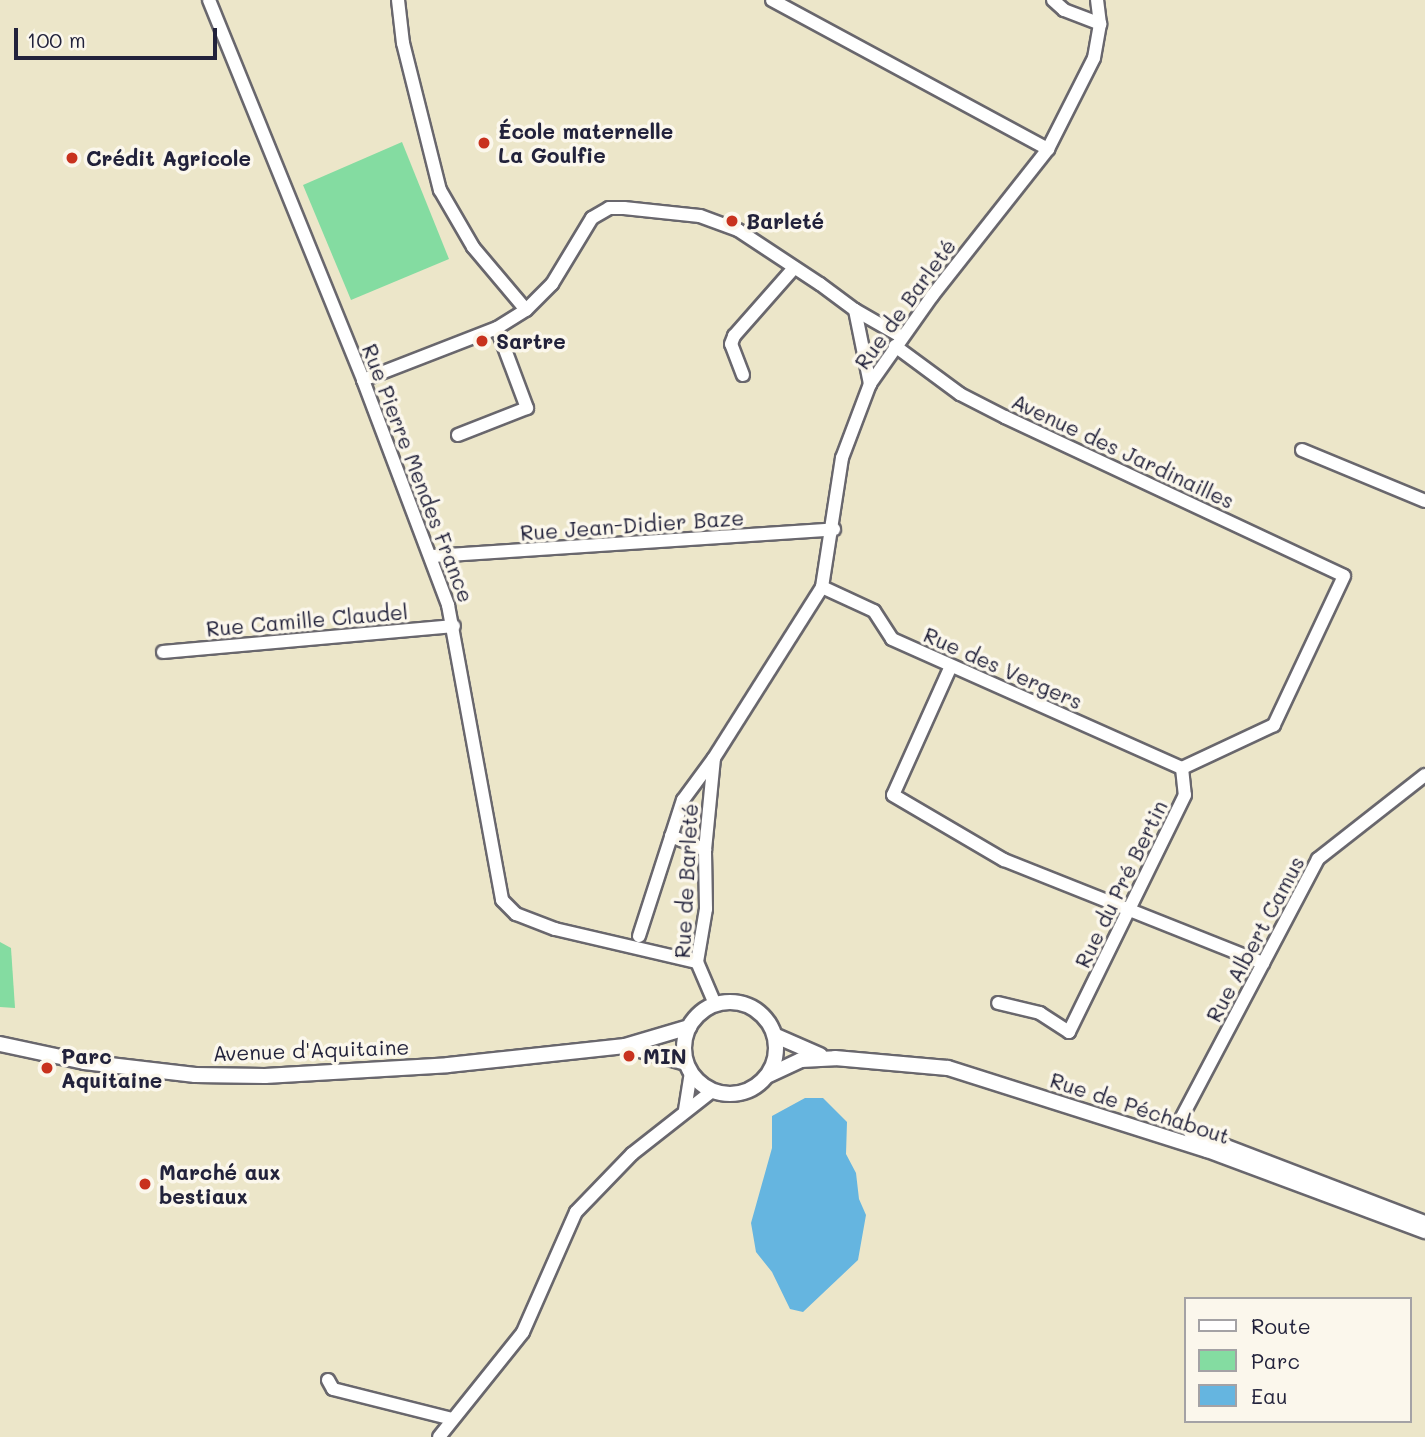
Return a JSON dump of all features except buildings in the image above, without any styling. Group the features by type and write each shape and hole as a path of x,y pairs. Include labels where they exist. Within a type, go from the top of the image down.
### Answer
{"street":[{"name":"Rue Pierre Mendes France","path":"209,0 432,556 454,626 502,900 516,914 555,929 697,962"},
{"path":"398,0 403,43 440,190 473,247 526,310"},
{"path":"772,0 1048,149"},
{"path":"1054,0 1064,10 1100,24"},
{"name":"Rue de Barleté","path":"639,936 683,800 714,758 822,587 834,529 842,458 870,384 898,341 1048,149 1094,58 1100,24 1097,0"},
{"name":"Avenue des Jardinailles","path":"363,380 497,328 526,310 552,284 592,218 609,208 700,216 738,230 898,341 960,394 1344,576 1274,725 1182,768"},
{"path":"743,375 731,344 734,336 794,268"},
{"path":"855,310 870,384"},
{"path":"458,435 527,408 497,328"},
{"path":"1302,450 1425,501"},
{"name":"Rue Jean-Didier Baze","path":"432,556 834,529"},
{"name":"Rue des Vergers","path":"822,587 874,611 892,639 1182,768"},
{"name":"Rue Camille Claudel","path":"163,652 454,626"},
{"path":"951,666 893,795 1004,860 1263,963"},
{"name":"Rue de Barleté","path":"714,758 705,850 706,909 697,962 715,1004"},
{"name":"Rue du Pré Bertin","path":"998,1003 1040,1013 1069,1032 1132,911 1185,795 1182,768"},
{"name":"Rue Albert Camus","path":"1425,775 1318,859 1181,1119 1190,1132 1425,1222"},
{"path":"671,836 705,850"},
{"path":"439,1437 523,1332 576,1212 685,1110 712,1091 747,1092 769,1075 775,1063 776,1036 759,1011 730,1001 715,1004 689,1027 685,1110"},
{"name":"Avenue d'Aquitaine","path":"0,1044 84,1062 195,1075 265,1076 448,1065 625,1046 689,1027"},
{"name":"Rue de Péchabout","path":"776,1036 788,1044 835,1058"},
{"name":"Avenue d'Aquitaine","path":"625,1046 689,1068"},
{"name":"Rue de Péchabout","path":"769,1075 801,1060 835,1058 948,1068 1194,1146 1425,1231"},
{"path":"689,1068 712,1091"},
{"path":"328,1380 333,1389 452,1419"}],"green space":[{"path":"402,142 449,259 351,300 303,185"},
{"path":"0,942 11,948 15,1008 0,1007"}],"water":[{"path":"805,1098 823,1098 847,1122 846,1154 856,1173 859,1199 866,1215 858,1260 803,1312 790,1309 772,1272 756,1252 751,1223 772,1148 772,1116"}],"place":[{"name":"École maternelle La Goulfie","path":"484,143"},
{"name":"Crédit Agricole","path":"72,158"},
{"name":"Barleté","path":"732,221"},
{"name":"Sartre","path":"482,341"},
{"name":"MIN","path":"629,1056"},
{"name":"Parc Aquitaine","path":"47,1068"},
{"name":"Marché aux bestiaux","path":"145,1184"}]}
